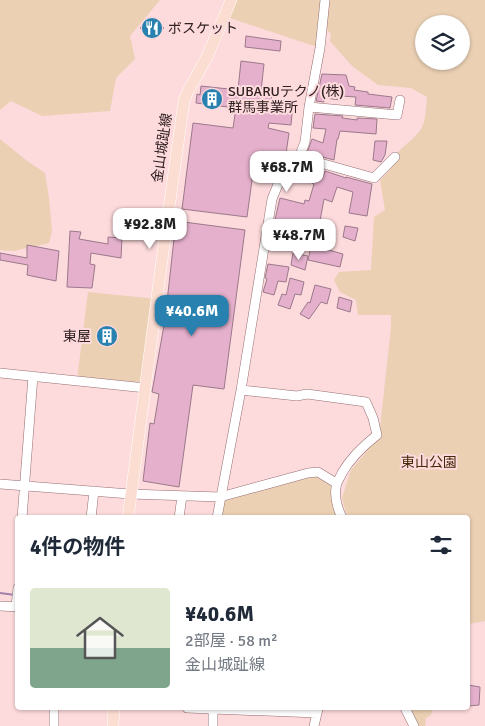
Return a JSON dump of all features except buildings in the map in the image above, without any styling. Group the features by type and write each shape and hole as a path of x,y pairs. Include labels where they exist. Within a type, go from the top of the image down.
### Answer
{"main road":[{"name":"金山城趾線","path":"128,515 184,101 207,57 231,0"},
{"path":"113,726 114,710"}],"street":[{"path":"217,515 241,390 272,199 279,182 294,161 299,158 306,138 326,0"},
{"path":"309,107 397,115 400,100"},
{"path":"299,158 374,178 395,157"},
{"path":"0,373 146,388"},
{"path":"22,515 33,376"},
{"path":"241,390 297,396 307,394 366,402 373,418 377,436 363,446 354,456 336,483 337,507 341,515"},
{"path":"0,484 132,494 220,497 308,473 318,472 336,483"},
{"path":"91,515 94,491"},
{"path":"179,515 182,496"},
{"path":"0,606 15,604"},
{"path":"54,710 54,726"},
{"path":"213,710 213,726"},
{"path":"314,726 318,710"},
{"path":"406,710 414,726"}],"green space":[{"path":"0,0 160,0 130,36 135,59 116,78 110,111 42,116 11,101 0,110"},
{"name":"東山公園","path":"231,0 485,0 485,621 470,624 470,515 346,515 342,498 351,470 379,437 391,315 358,315 356,300 340,292 334,280 339,272 371,270 374,217 385,210 380,180 390,170 394,157 420,131 423,125 427,97 411,88 378,85 352,66 330,41 331,34 323,26 320,48 224,16"},
{"path":"0,139 45,173 52,231 49,243 14,251 0,250"},
{"path":"88,292 157,299 146,388 77,380"},
{"path":"308,473 336,483 340,515 219,515 220,497"},
{"path":"405,710 432,710 431,715 426,718 425,726 413,726"}],"waterway":[{"path":"0,593 15,595"}],"place":[{"name":"ボスケット","path":"152,28"},
{"name":"SUBARUテクノ(株) 群馬事業所","path":"212,99"},
{"name":"東屋","path":"107,336"}]}
